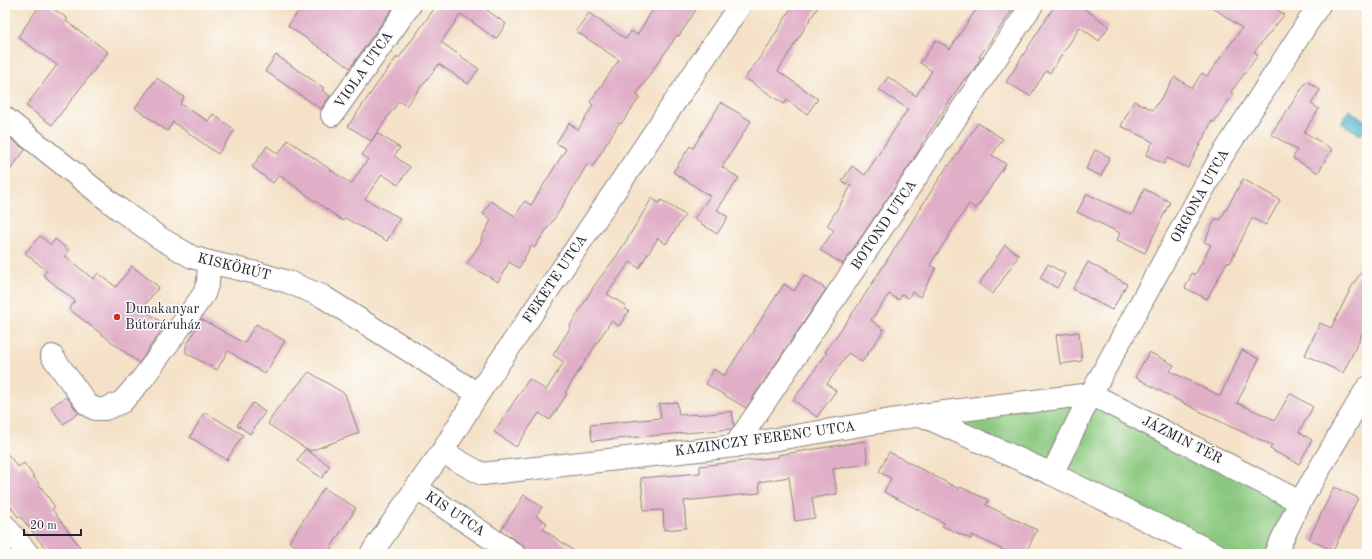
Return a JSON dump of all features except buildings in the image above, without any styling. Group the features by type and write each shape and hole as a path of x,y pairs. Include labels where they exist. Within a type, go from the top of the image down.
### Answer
{"street":[{"name":"VIOLA UTCA","path":"332,115 410,5"},
{"name":"FEKETE UTCA","path":"371,554 442,452 478,394 740,5"},
{"name":"BOTOND UTCA","path":"735,446 1032,5"},
{"name":"ORGONA UTCA","path":"1091,394 1218,162 1319,5"},
{"name":"KISKÖRÚT","path":"5,118 131,217 160,238 192,257 282,280 322,296 478,394"},
{"path":"52,356 87,404 95,409 105,409 122,402 143,378 204,294 208,282 209,262"},
{"path":"1275,554 1300,502 1367,388"},
{"name":"KAZINCZY FERENC UTCA","path":"442,452 482,474 735,446 921,415 1091,394"},
{"path":"1052,474 1091,394"},
{"name":"JÁZMIN TÉR","path":"1091,394 1300,502"},
{"path":"921,415 1052,474 1216,554"},
{"name":"KIS UTCA","path":"416,488 514,554"},
{"path":"5,526 28,554"}],"green space":[{"path":"1091,394 1300,502 1275,554 1216,554 921,415"}],"water":[{"path":"1349,110 1367,122 1361,135 1341,123"}],"place":[{"name":"Dunakanyar Bútoráruház","path":"117,317"}]}
